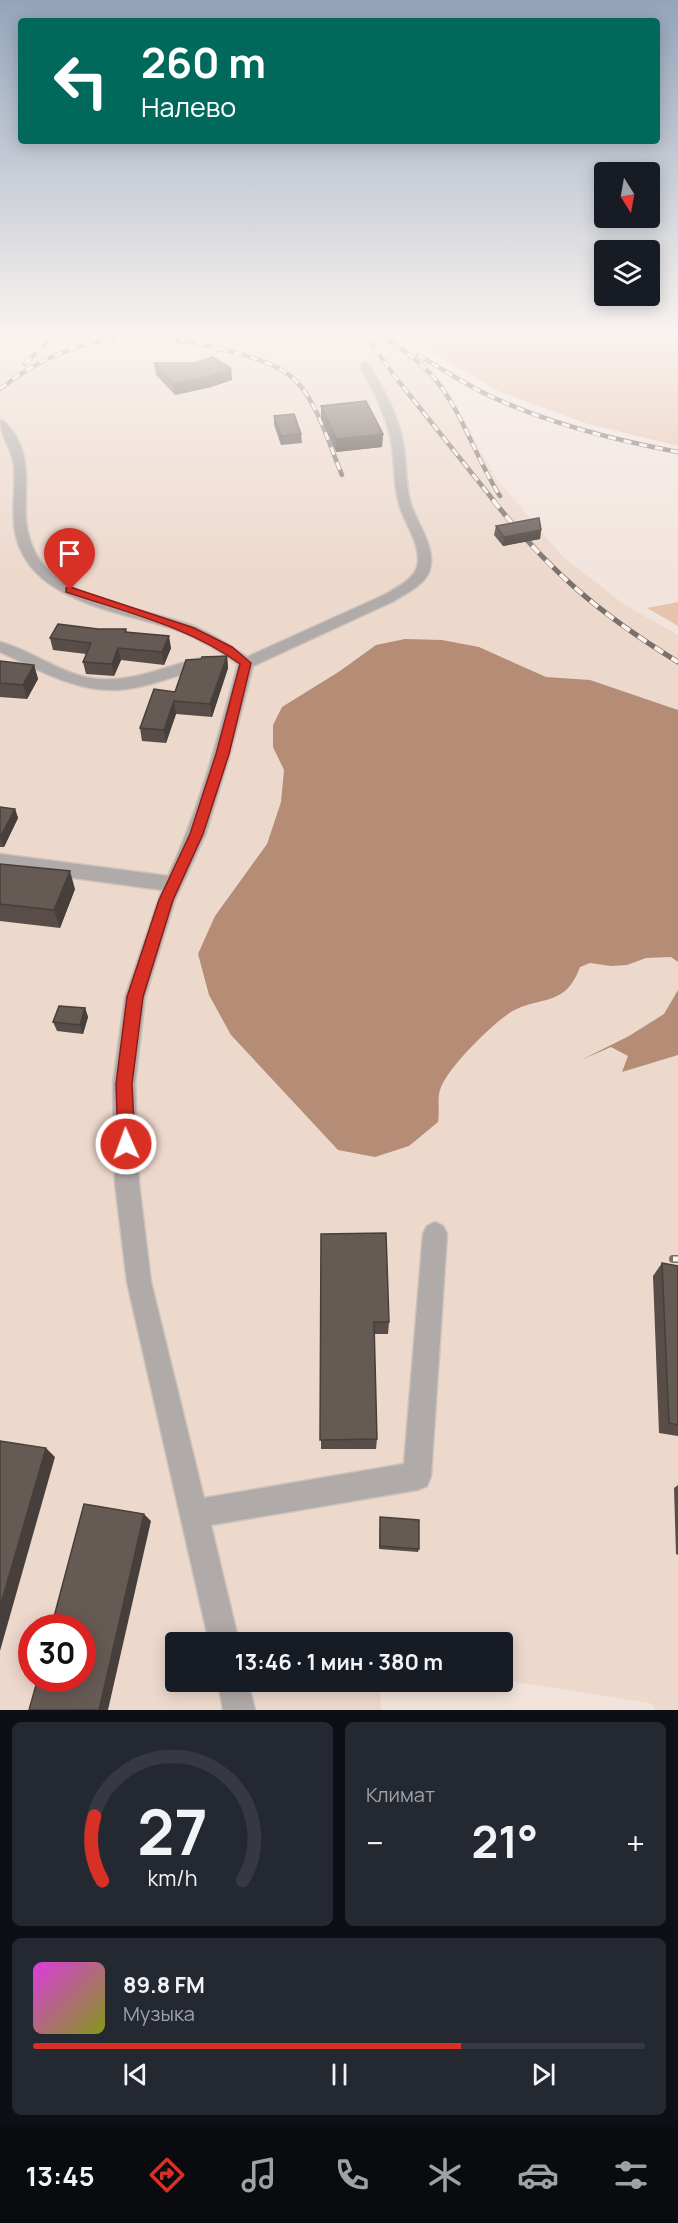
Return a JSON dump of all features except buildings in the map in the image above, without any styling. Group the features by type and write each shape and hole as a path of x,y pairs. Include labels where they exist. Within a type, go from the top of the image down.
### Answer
{"street":[{"path":"0,647 80,683 114,685 139,681 197,663 242,660 389,598 407,587 422,573 425,561 421,543 404,501 397,440 389,415"},
{"path":"0,423 15,441 20,455 17,515 21,536 33,559 49,577 91,599 190,631 242,660"},
{"path":"222,1632 139,1282 128,1183 124,1095 135,997 166,900 200,822 222,754 242,660"},
{"path":"0,861 173,884"},
{"path":"193,1514 417,1476 435,1234"},
{"path":"235,1692 239,1710"}],"shaded area":[{"path":"0,415 461,415 499,482 564,558 625,605 678,635 678,1710 656,1710 650,1703 513,1682 513,1632 165,1632 165,1692 380,1692 381,1710 0,1710"},
{"path":"563,415 678,415 678,446 585,423"},
{"path":"678,602 678,626 647,608"},
{"path":"405,639 442,640 479,647 546,677 590,680 678,710 678,962 671,957 646,958 627,965 611,966 590,963 580,967 574,980 559,995 511,1012 471,1047 451,1070 440,1090 438,1122 409,1146 375,1157 338,1150 231,1035 209,995 198,954 215,916 267,844 281,802 284,770 273,747 273,725 282,707 340,671 376,645"},
{"path":"678,990 678,1055 622,1072 628,1056 611,1047 581,1060 629,1036 664,1014"}],"railway":[{"path":"317,415 342,475"},
{"path":"425,415 494,501"},
{"path":"459,415 500,496"},
{"path":"534,415 606,436 678,452"},
{"path":"493,500 535,549 578,590 624,627 678,662"},
{"path":"673,1259 678,1259"}],"route":[{"path":"70,590 190,631 228,650 246,663 222,754 197,834 166,900 135,997 124,1084 126,1144"}]}
